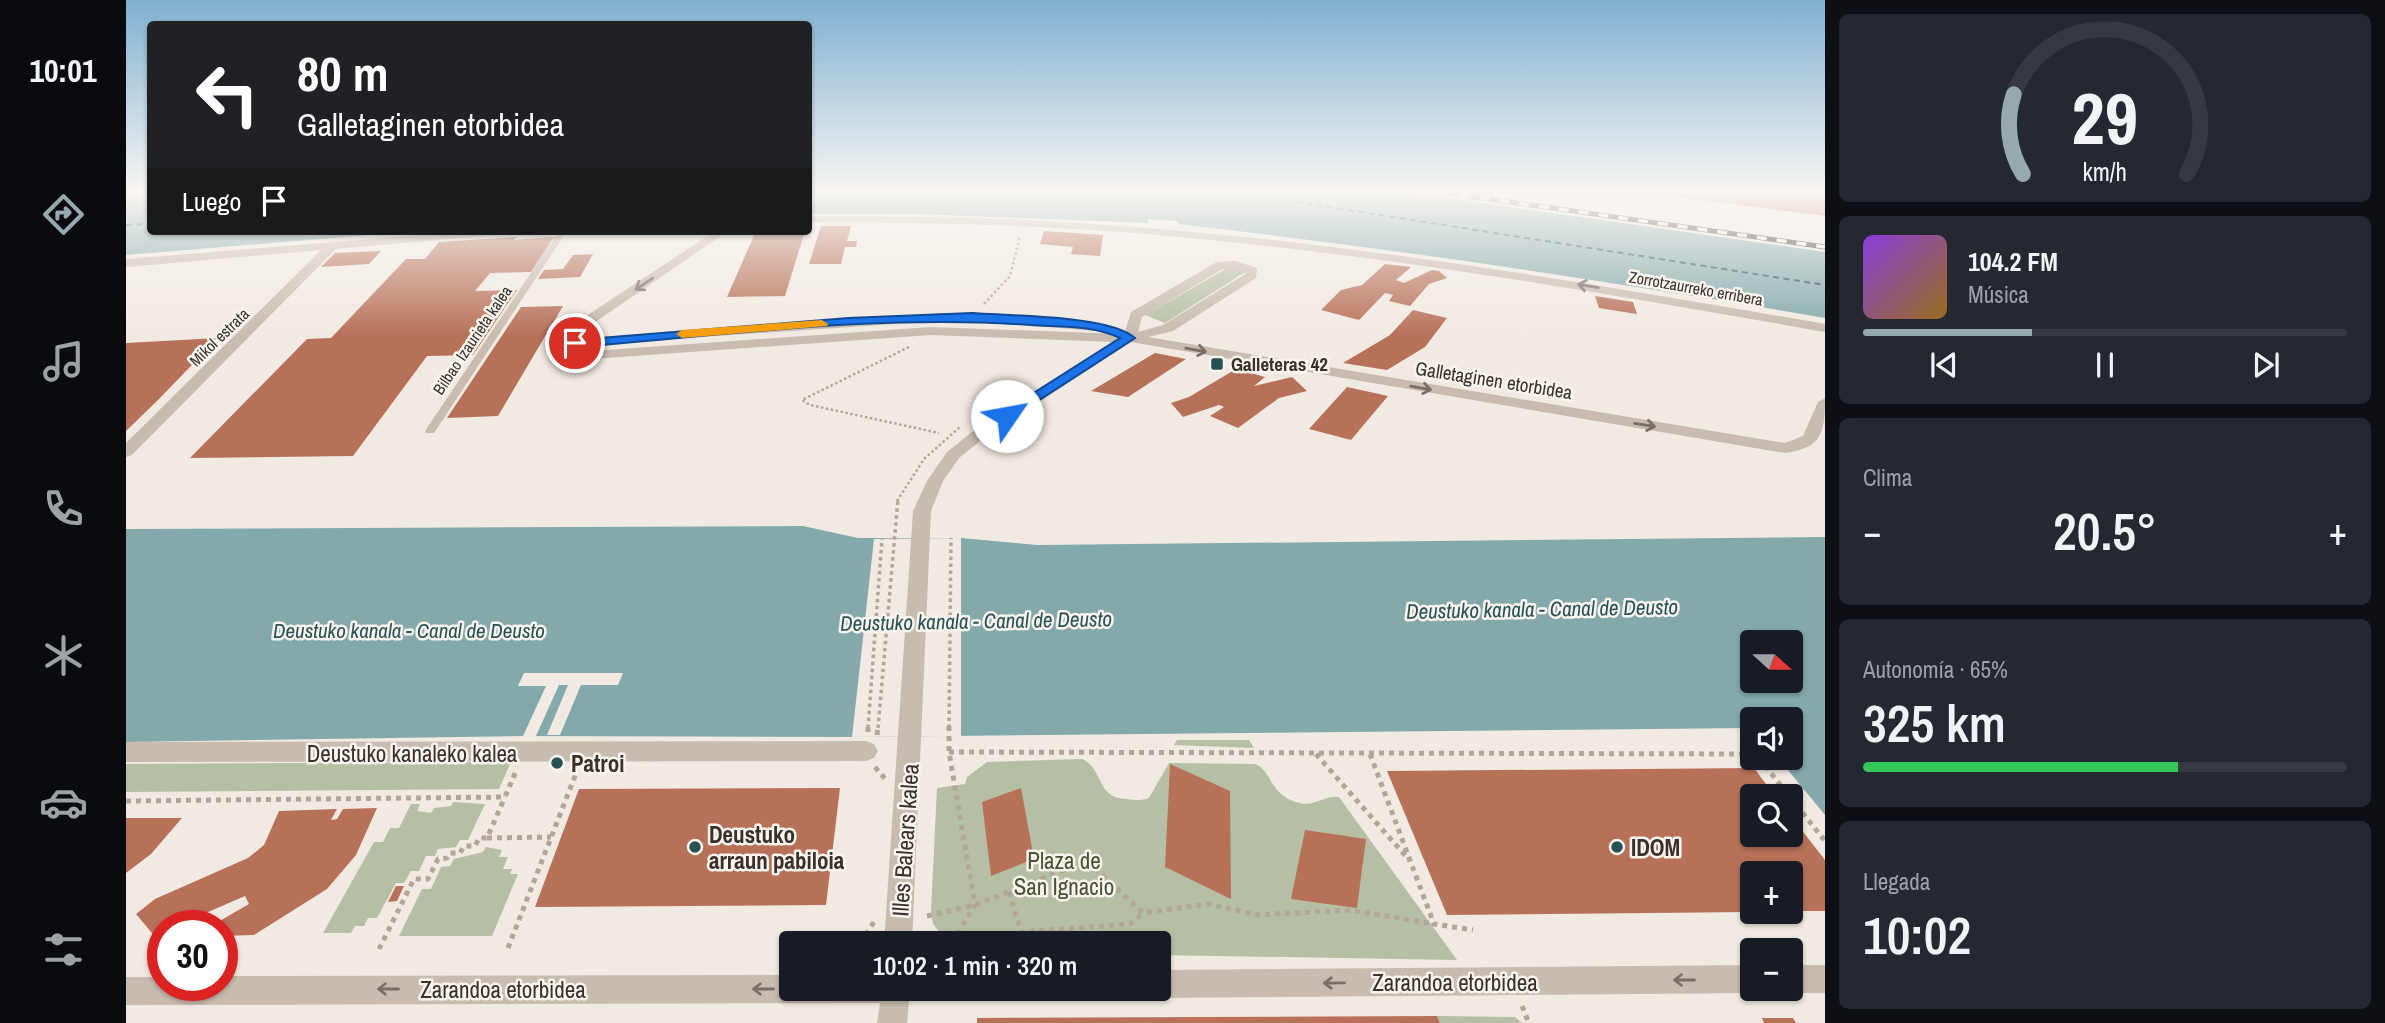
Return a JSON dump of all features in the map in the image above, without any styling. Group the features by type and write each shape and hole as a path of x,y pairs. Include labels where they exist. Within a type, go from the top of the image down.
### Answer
{"street":[{"path":"126,263 399,240"},
{"path":"559,345 561,339 709,240"},
{"name":"Zorrotzaurreko erribera","path":"1230,240 1396,258 1654,297 1825,328"},
{"name":"Mikol estrata","path":"126,452 333,245"},
{"path":"1220,265 1236,265 1253,271 1252,275 1168,328 1129,338 1136,315 1220,265"},
{"name":"Galletaginen etorbidea","path":"1129,338 1111,329 1078,324 972,317 848,322 559,345 559,351 578,356 931,331 1129,338 1785,447 1801,447 1809,442 1825,402"},
{"name":"Illes Balears kalea","path":"899,931 922,511 935,481 953,455 1129,338"},
{"name":"Deustuko kanaleko kalea","path":"126,752 584,753 870,742"},
{"name":"Zarandoa etorbidea","path":"1171,984 1740,979"},
{"path":"1803,979 1825,979"},
{"name":"Zarandoa etorbidea","path":"126,991 779,989"},
{"path":"892,1023 895,1001"}],"lane":[{"name":"Bilbao Izaurieta kalea","path":"430,431 557,240"}],"path":[{"path":"972,317 1010,276 1019,240"},
{"path":"906,344 917,343 802,400 810,405 939,433"},
{"path":"870,742 897,502 908,480 934,448 967,422"},
{"path":"951,538 949,752 975,905 959,931"},
{"path":"870,742 882,539"},
{"path":"949,752 1740,754"},
{"path":"487,838 524,753"},
{"path":"508,948 584,753"},
{"path":"1316,754 1411,863"},
{"path":"1370,754 1434,924"},
{"path":"1769,770 1780,784"},
{"path":"126,801 505,797"},
{"path":"1803,813 1825,841"},
{"path":"379,949 414,879 428,879 438,859 447,858 450,853 460,853 464,846 475,846 479,838 551,837"},
{"path":"927,916 975,905 1087,861 1143,913"},
{"path":"1009,892 1021,932 1130,924 1143,913 1209,904 1257,915 1350,911 1473,930"},
{"path":"1522,1006 1529,1023"}],"green space":[{"path":"1226,269 1245,272 1165,323 1145,315"},
{"path":"1177,740 1249,740 1254,748 1174,745"},
{"name":"Plaza de San Ignacio","path":"1082,759 1094,769 1110,794 1140,800 1149,798 1169,763 1255,764 1266,772 1282,795 1300,803 1339,797 1457,960 1171,955 1171,931 939,931 933,924 931,912 937,788 965,784 967,777 987,762"},
{"path":"511,762 499,789 126,792 126,764"},
{"path":"453,802 485,804 468,840 460,840 456,847 438,849 435,856 426,856 419,871 411,871 404,883 396,883 377,918 368,918 364,926 355,926 351,933 323,933 374,842 383,842 390,828 399,828 411,804 420,804 417,811 431,813 434,808 451,806"},
{"path":"486,847 502,850 499,857 508,857 503,869 512,869 510,874 518,874 492,936 399,936 422,889 431,889 441,867 450,866 454,859 483,852"},
{"path":"1437,1016 1515,1017 1522,1023 1440,1023"}],"water":[{"path":"126,240 311,240 126,255"},
{"path":"1306,240 1739,240 1825,252 1825,318 1664,291"},
{"name":"Deustuko kanala - Canal de Deusto","path":"803,526 858,538 961,538 1037,545 1825,537 1825,815 1803,788 1803,784 1799,784 1788,770 1803,770 1803,707 1740,707 1740,728 852,737 523,736 126,742 126,529"}],"pier":[{"path":"961,538 961,736 852,737 874,539"},
{"path":"524,673 623,673 618,685 581,685 560,735 547,735 568,685 559,685 536,736 523,736 546,686 518,686"}],"building":[{"path":"552,240 531,272 490,273 475,291 517,290 473,355 427,356 353,456 190,458 307,339 331,338 406,259 425,259 439,242"},
{"path":"752,240 802,240 785,296 727,297"},
{"path":"817,240 857,241 856,247 845,247 841,264 809,264"},
{"path":"1041,240 1102,240 1100,256 1071,254 1073,247 1040,244"},
{"path":"381,251 369,264 321,267 335,253"},
{"path":"593,254 580,277 538,279 544,270 563,269 573,255"},
{"path":"1385,264 1411,267 1396,280 1404,283 1432,270 1439,271 1447,278 1429,284 1410,306 1389,301 1393,295 1385,293 1359,320 1321,310 1341,290 1362,285"},
{"path":"1595,296 1633,302 1637,314 1599,308"},
{"path":"563,306 498,416 447,418 521,307"},
{"path":"1413,310 1447,318 1425,347 1387,370 1343,363 1390,335"},
{"path":"218,338 157,401 126,431 126,343"},
{"path":"1155,353 1186,359 1128,397 1091,391"},
{"path":"1236,369 1265,377 1254,386 1292,377 1307,391 1279,398 1238,428 1210,416 1224,407 1219,405 1183,417 1171,403 1189,397"},
{"path":"1347,387 1388,396 1351,440 1309,429"},
{"path":"1170,764 1230,791 1231,899 1165,867"},
{"name":"IDOM","path":"1756,770 1766,784 1740,784 1740,847 1803,847 1803,832 1825,860 1825,911 1803,911 1803,861 1740,861 1740,912 1447,915 1387,771"},
{"name":"Deustuko arraun pabiloia","path":"840,788 826,905 535,907 579,789"},
{"path":"1021,788 1034,859 991,876 982,802"},
{"path":"377,808 356,855 327,889 254,935 238,936 238,910 249,904 245,896 213,910 147,910 147,927 136,914 155,899 248,858 264,845 279,811 337,809 331,820 337,819 343,809"},
{"path":"126,818 182,818 151,854 126,873"},
{"path":"1305,830 1366,839 1357,908 1291,899"},
{"path":"396,886 404,886 397,901 388,902"},
{"path":"1437,1016 1440,1023 977,1023 977,1018"},
{"path":"1762,1018 1793,1018 1796,1023 1764,1023"}],"ferry route":[{"path":"1537,240 1825,285"}],"railway":[{"path":"1774,240 1825,247"}],"slow traffic":[{"path":"682,334 822,324"}],"place":[{"name":"Galleteras 42","path":"1217,364"},
{"name":"Patroi","path":"557,763"},
{"name":"Deustuko arraun pabiloia","path":"695,847"},
{"name":"IDOM","path":"1617,847"}],"route":[{"path":"575,343 848,322 972,317 1078,324 1111,329 1129,338 1007,416"}]}
